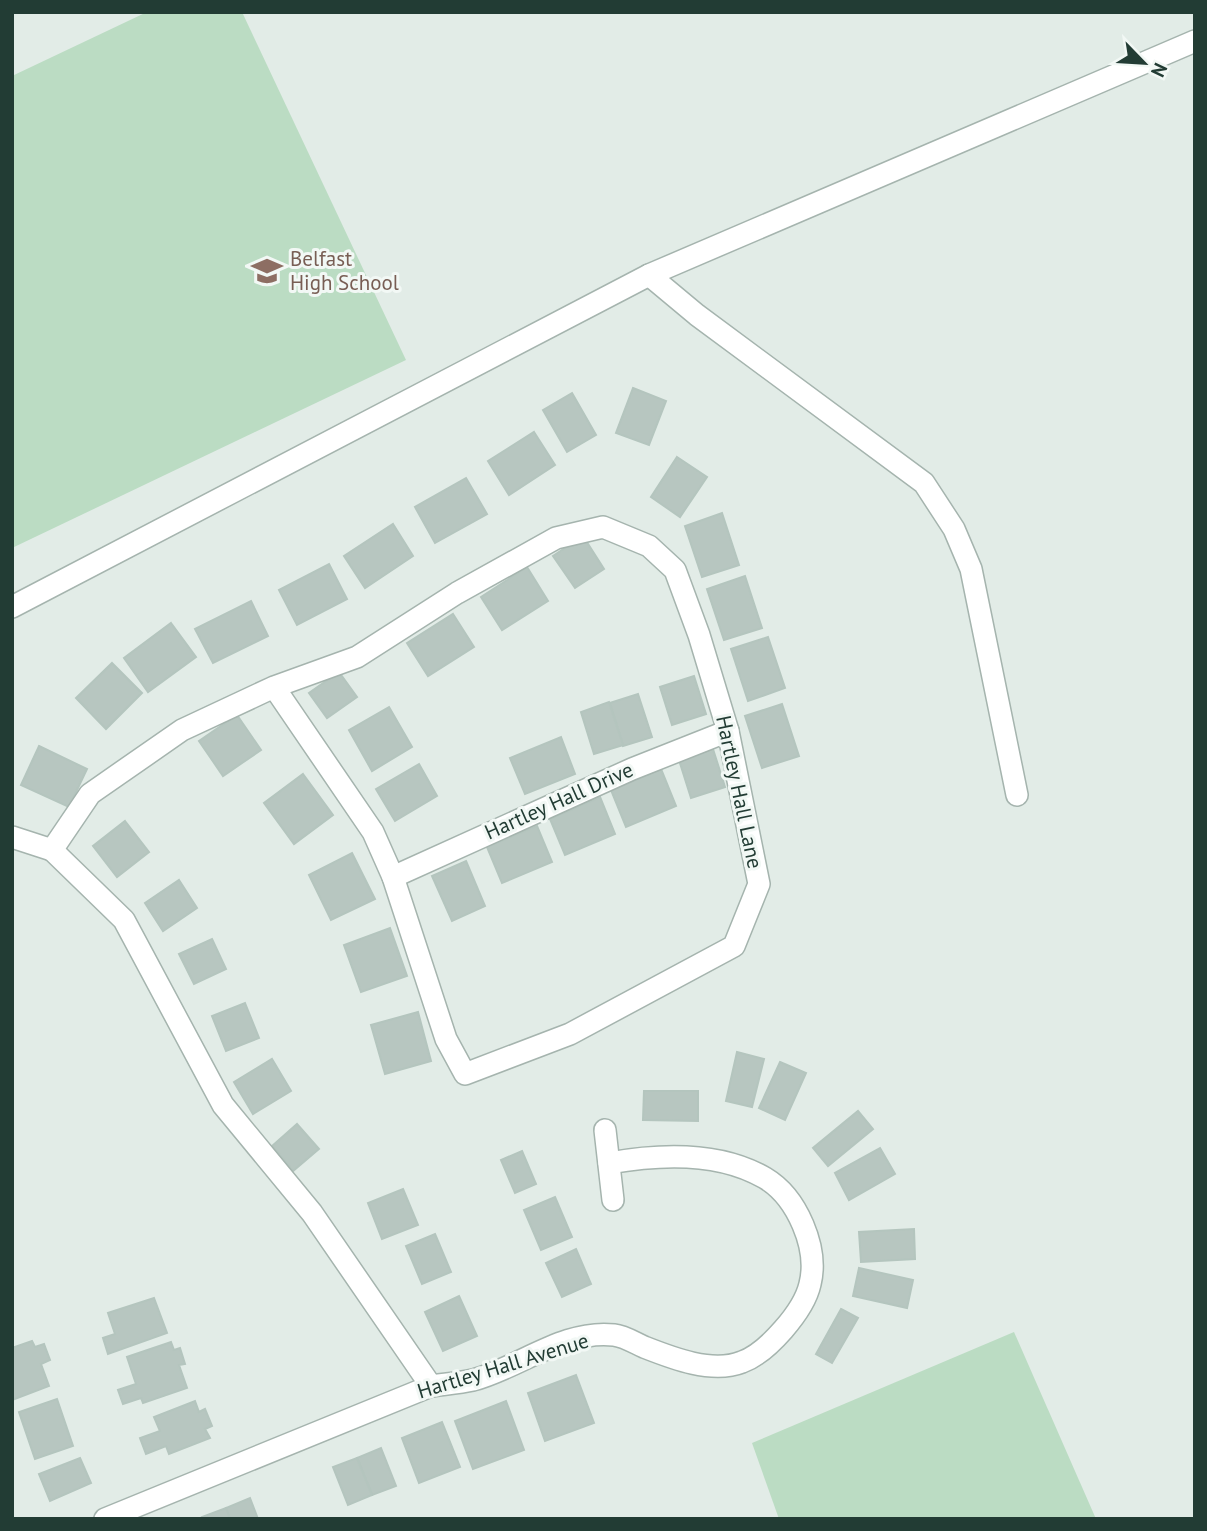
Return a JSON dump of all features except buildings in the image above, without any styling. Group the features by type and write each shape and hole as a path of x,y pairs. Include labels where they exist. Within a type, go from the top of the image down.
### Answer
{"street":[{"path":"12,607 649,275 1195,41"},
{"path":"649,275 697,315 924,483 954,529 971,569 1017,795"},
{"name":"Hartley Hall Lane","path":"52,850 90,794 182,730 274,687 357,657 457,593 556,538 603,527 649,546 675,570 728,731 758,884 734,946 570,1034 464,1074 446,1039 393,877 373,832 274,687"},
{"name":"Hartley Hall Drive","path":"393,877 632,769 728,731"},
{"path":"12,837 52,850 124,920 223,1105 312,1213 431,1386"},
{"path":"606,1130 613,1200"},
{"name":"Hartley Hall Avenue","path":"105,1519 431,1386 474,1379 561,1344 615,1335 661,1354 712,1367 742,1362 767,1345 799,1311 811,1283 809,1249 803,1220 788,1198 766,1178 739,1167 695,1157 648,1156 609,1163"}],"green space":[{"name":"Belfast High School","path":"147,12 242,12 406,360 12,548 12,76"},
{"path":"1014,1332 1096,1519 779,1519 752,1443"}],"place":[{"name":"Belfast High School","path":"267,271"}]}
